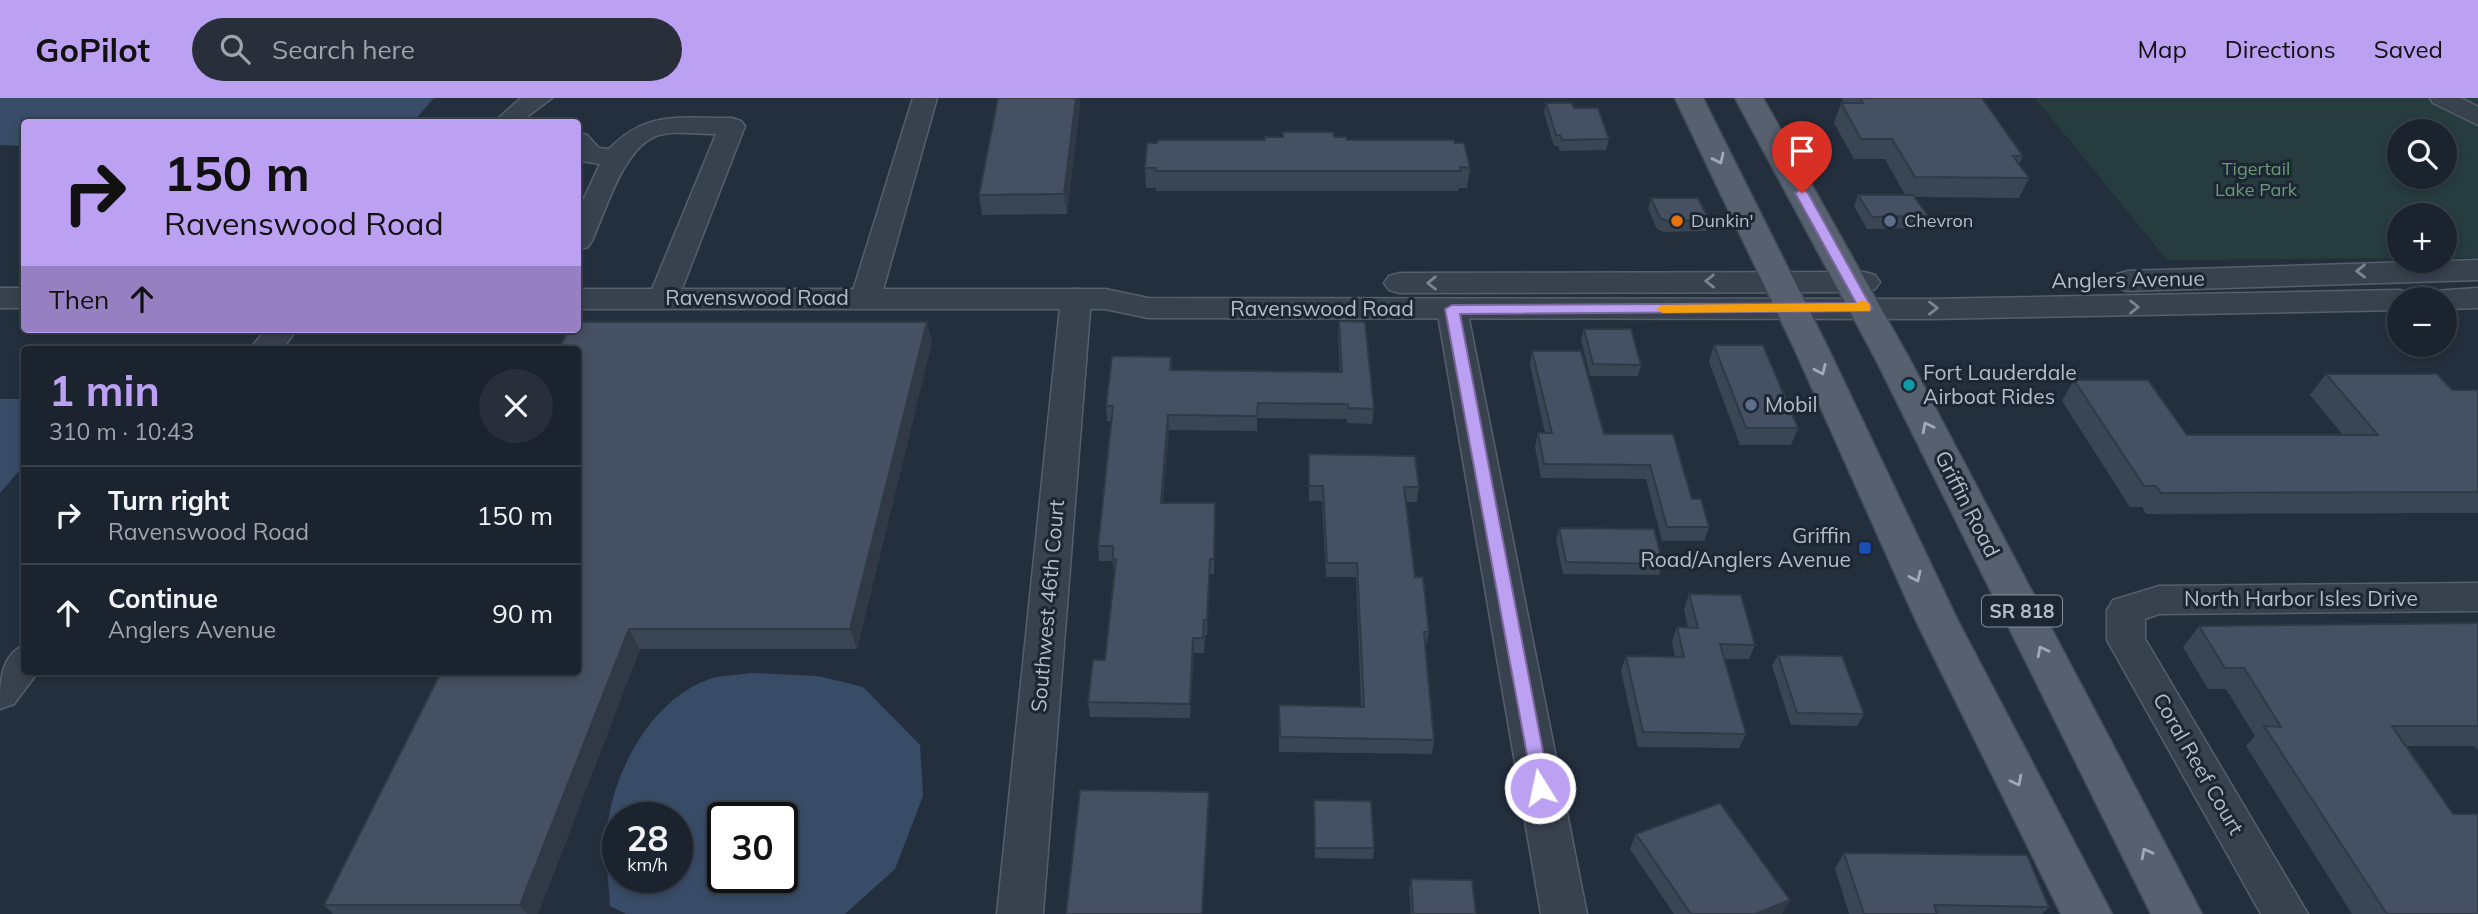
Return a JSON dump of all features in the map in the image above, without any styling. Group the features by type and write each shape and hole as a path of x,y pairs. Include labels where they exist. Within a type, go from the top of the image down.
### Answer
{"main road":[{"path":"1689,98 1785,294 1937,621 2087,914"},
{"name":"Griffin Road","path":"1749,98 1858,295 2177,914"}],"street":[{"path":"509,119 522,107 540,98"},
{"path":"866,297 925,98"},
{"path":"2442,98 2478,117"},
{"path":"581,234 616,157 636,136 654,127 732,127 663,299"},
{"path":"581,144 591,155 616,157"},
{"name":"Anglers Avenue","path":"1858,295 2318,273 2478,270"},
{"name":"Ravenswood Road","path":"1090,299 1149,288 1785,294"},
{"name":"Ravenswood Road","path":"581,299 1090,299 1149,308 1452,309 1785,294"},
{"name":"Anglers Avenue","path":"1785,294 2200,307 2387,300"},
{"path":"0,298 21,298"},
{"path":"2457,298 2478,298"},
{"name":"Southwest 46th Court","path":"1020,914 1090,299"},
{"path":"1452,309 1564,914"},
{"name":"North Harbor Isles Drive","path":"2126,610 2159,600 2478,597"},
{"name":"Coral Reef Court","path":"2126,610 2126,640 2285,914"},
{"path":"0,693 21,665"}],"green space":[{"name":"Tigertail Lake Park","path":"2035,98 2478,98 2478,258 2457,258 2457,203 2387,203 2387,258 2167,260"}],"water":[{"path":"0,98 434,98 416,119 21,119 21,146 0,145"},
{"path":"0,399 21,399 21,468 0,493"},
{"path":"750,673 818,676 863,687 920,745 923,796 895,869 845,914 626,914 610,906 609,893 693,893 693,802 613,802 627,761 654,719 672,701 691,688 722,676"}],"building":[{"path":"998,98 1076,98 1064,194 979,195"},
{"path":"1860,98 1982,98 2023,156 2013,156 2029,178 1915,177 1892,139 1861,139 1841,103 1863,103"},
{"path":"1546,103 1572,103 1574,108 1598,108 1609,139 1562,140 1560,135 1556,135"},
{"path":"1283,132 1333,132 1334,137 1346,137 1347,140 1454,140 1455,143 1464,143 1470,168 1460,167 1461,171 1155,171 1156,168 1145,168 1147,143 1157,143 1158,140 1265,140 1265,137 1283,137"},
{"path":"1858,195 1913,195 1928,216 1872,217"},
{"path":"1651,198 1698,198 1709,220 1667,221 1660,218"},
{"path":"1339,321 1365,322 1374,409 1348,408 1348,404 1258,403 1257,416 1168,415 1161,503 1215,503 1214,559 1210,559 1207,620 1204,620 1203,638 1193,638 1190,704 1088,702 1093,660 1105,660 1116,559 1113,559 1113,546 1098,546 1113,406 1106,406 1112,356 1171,357 1170,370 1342,372"},
{"path":"581,322 927,322 850,629 629,629 520,905 324,905 439,675 581,675 581,346 560,346 567,333 581,333"},
{"path":"1584,329 1631,329 1641,365 1593,364"},
{"path":"1714,345 1763,345 1798,428 1746,428"},
{"path":"1532,351 1581,351 1604,434 1673,434 1692,499 1701,499 1709,527 1667,527 1650,465 1544,464 1538,433 1552,433"},
{"path":"2326,374 2437,374 2452,390 2478,390 2478,492 2161,493 2156,486 2144,486 2074,380 2148,380 2187,435 2378,435"},
{"path":"1309,454 1415,456 1419,487 1404,487 1415,577 1423,577 1429,632 1424,632 1434,740 1280,737 1279,705 1364,707 1357,563 1327,563 1323,486 1309,486"},
{"path":"1559,528 1654,529 1663,564 1566,562"},
{"path":"1689,594 1741,595 1755,645 1720,644 1746,734 1643,732 1626,656 1684,657 1677,627 1698,628"},
{"path":"2478,623 2478,726 2392,726 2453,814 2478,814 2478,914 2387,914 2264,726 2281,727 2244,668 2225,668 2199,626"},
{"path":"1778,655 1842,656 1864,714 1797,713"},
{"path":"1080,790 1209,792 1202,914 1066,914"},
{"path":"1314,800 1371,801 1374,848 1315,848"},
{"path":"1720,803 1790,900 1755,914 1691,914 1636,834"},
{"path":"1844,853 2027,855 2049,907 1934,905 1937,914 1864,914"},
{"path":"1411,879 1472,880 1476,914 1413,914"}],"slow traffic":[{"path":"1663,309 1865,308 1863,304"}],"place":[{"name":"Dunkin'","path":"1677,221"},
{"name":"Chevron","path":"1890,221"},
{"name":"Fort Lauderdale Airboat Rides","path":"1909,385"},
{"name":"Mobil","path":"1751,405"},
{"name":"Griffin Road/Anglers Avenue","path":"1865,548"}],"route":[{"path":"1540,788 1452,309 1865,308 1802,193"}]}
